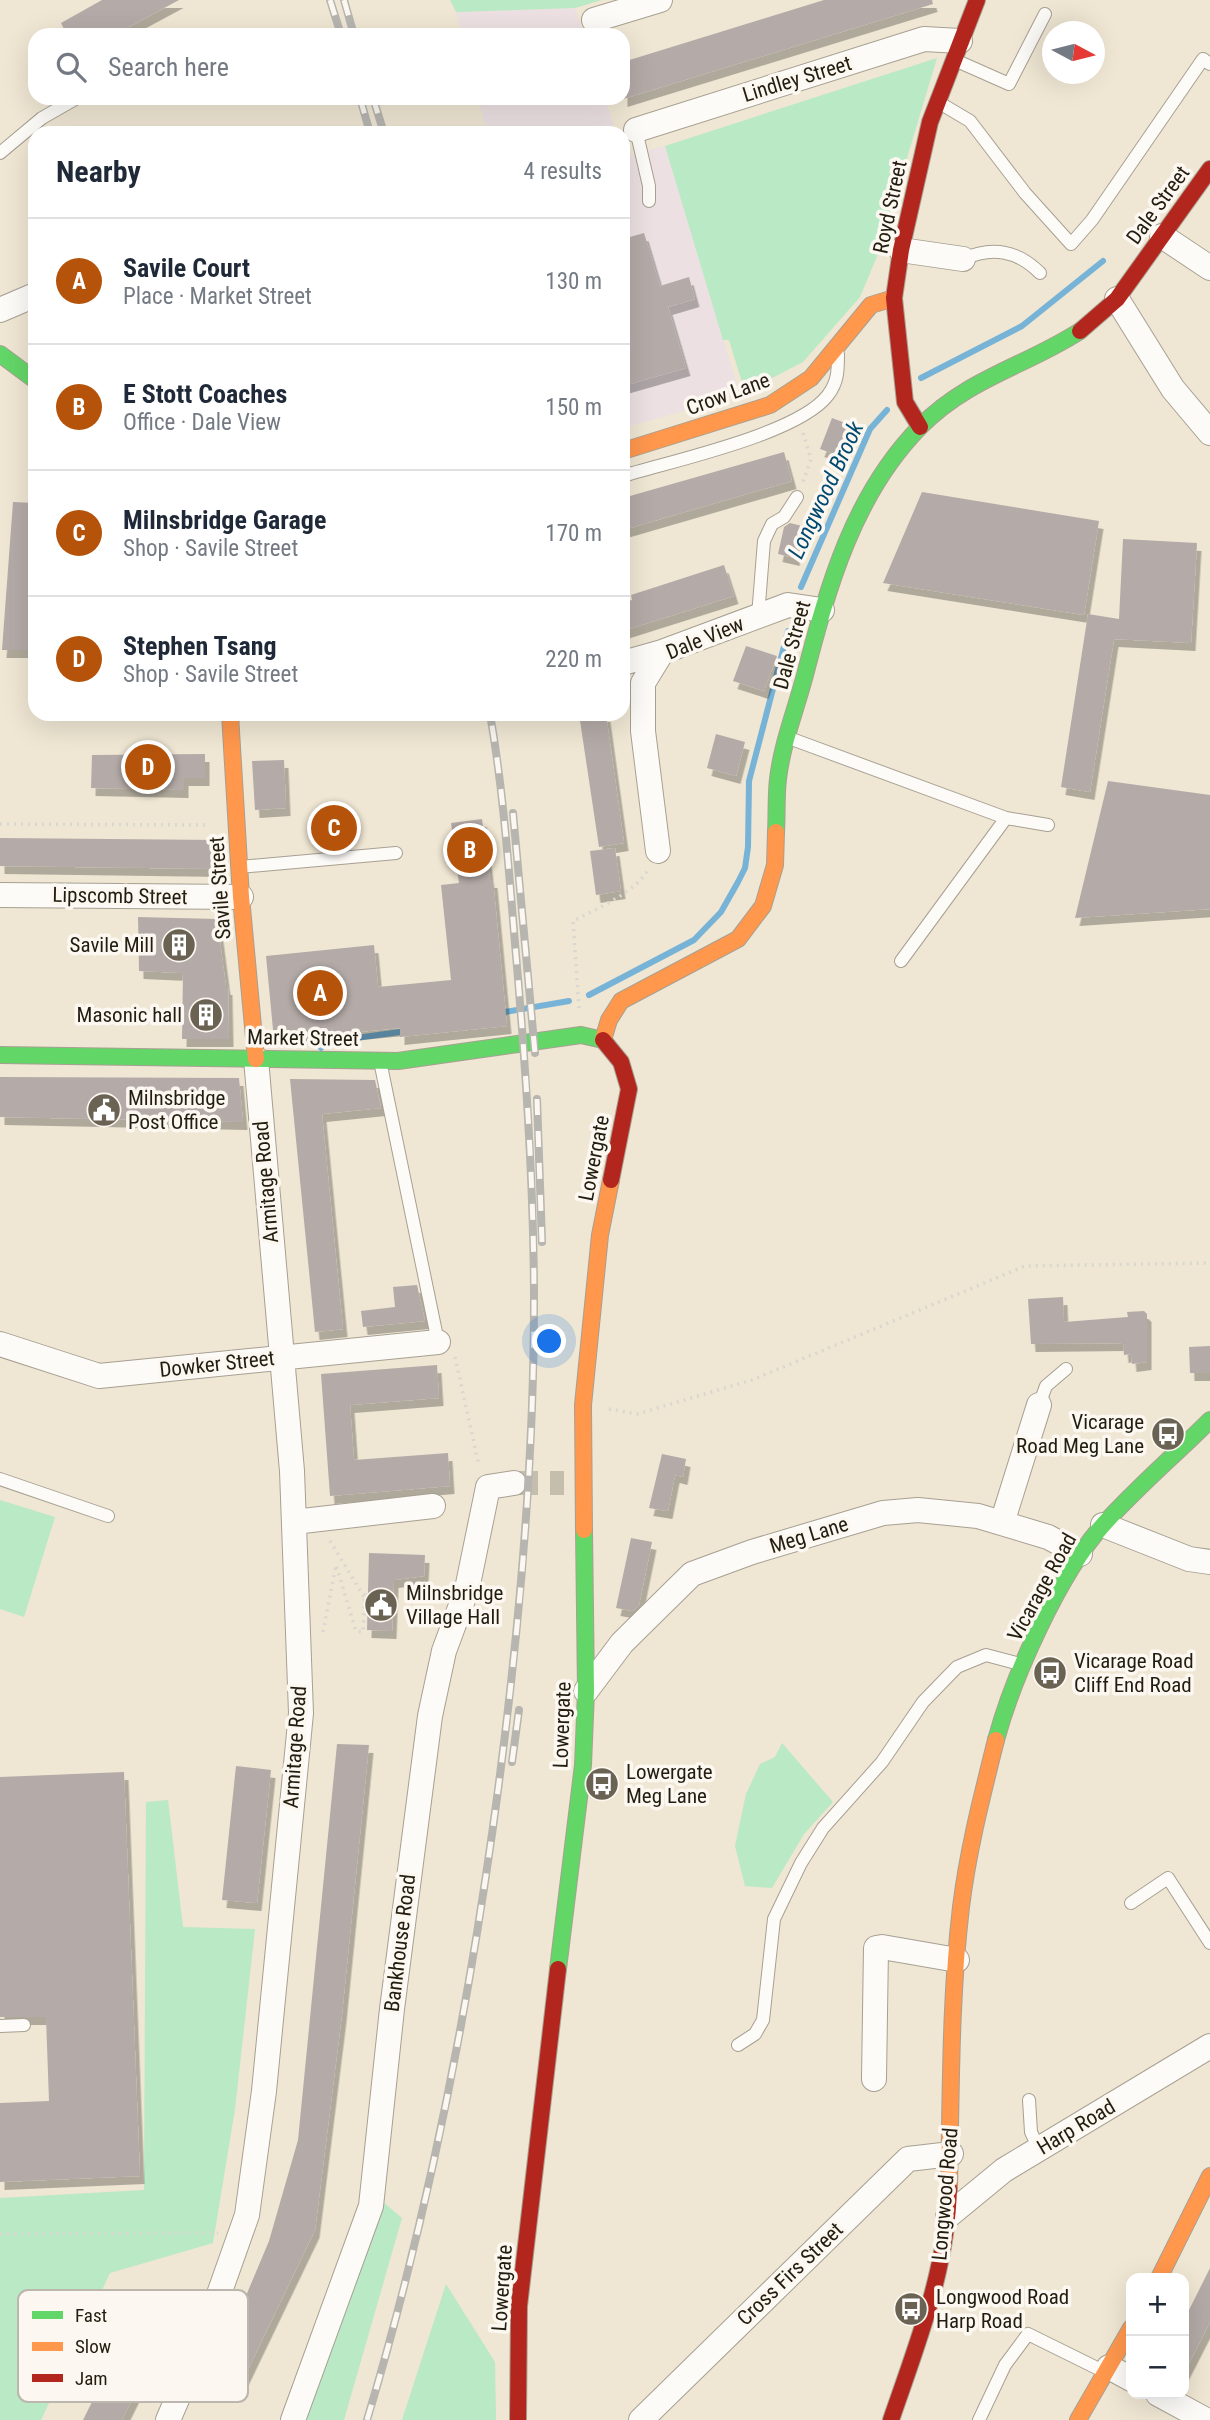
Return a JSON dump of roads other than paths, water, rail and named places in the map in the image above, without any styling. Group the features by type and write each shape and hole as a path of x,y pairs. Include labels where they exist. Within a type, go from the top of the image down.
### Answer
{"street":[{"path":"594,20 660,0"},
{"name":"Royd Street","path":"920,427 905,402 894,298 901,250 930,121 977,0"},
{"name":"Lindley Street","path":"636,130 924,39 957,50"},
{"name":"Dale Street","path":"603,1040 609,1020 621,1001 738,939 763,906 775,865 775,799 822,611 844,545 876,484 920,427 984,379 1078,333 1117,299 1210,169"},
{"path":"1162,236 1210,268"},
{"path":"901,250 963,259"},
{"path":"0,310 28,298"},
{"name":"Crow Lane","path":"630,449 770,405 811,378 871,305 894,298"},
{"path":"1117,299 1173,389 1210,433"},
{"path":"0,354 28,375"},
{"name":"Dale View","path":"658,851 643,732 643,683 662,652 788,605 822,611"},
{"path":"630,661 662,652"},
{"name":"Savile Street","path":"230,721 241,897 256,1059"},
{"name":"Lipscomb Street","path":"0,895 241,897"},
{"name":"Market Street","path":"0,1055 398,1061 581,1035 603,1040"},
{"name":"Lowergate","path":"518,2420 519,2306 543,2082 583,1765 586,1692 573,1483 600,1235 629,1089 621,1062 603,1040"},
{"name":"Armitage Road","path":"221,2290 247,2215 264,2091 300,1727 292,1471 256,1059"},
{"name":"Dowker Street","path":"0,1343 99,1376 438,1342"},
{"path":"1002,1523 1039,1405"},
{"name":"Vicarage Road","path":"998,1733 1024,1665 1080,1554 1103,1525 1210,1420"},
{"name":"Bankhouse Road","path":"293,2420 372,2206 417,1801 444,1651 467,1589 488,1487 514,1483"},
{"path":"294,1522 433,1506"},
{"name":"Meg Lane","path":"586,1692 622,1643 692,1574 752,1552 883,1513 918,1510 978,1516 1048,1537 1080,1554"},
{"path":"1103,1525 1189,1559 1210,1562"},
{"name":"Longwood Road","path":"891,2420 935,2293 948,2216 952,2049 961,1908 974,1825 998,1733"},
{"path":"874,2079 876,1948 957,1960"},
{"name":"Harp Road","path":"948,2216 1004,2170 1210,2046"},
{"name":"Cross Firs Street","path":"642,2420 908,2159 951,2154"},
{"path":"1162,2273 1210,2176"},
{"path":"1078,2420 1126,2336"},
{"path":"1107,2370 1126,2377"},
{"path":"1167,2399 1206,2420"},
{"name":"Armitage Road","path":"168,2420 176,2402"}],"lane":[{"path":"957,50 1009,84 1045,14"},
{"path":"938,102 970,121 1025,193 1071,244 1092,220 1203,59 1210,64"},
{"path":"32,126 65,105"},
{"path":"0,153 28,130"},
{"path":"636,130 649,186 649,201"},
{"path":"963,259 981,251 1011,253 1026,260 1040,273"},
{"path":"630,474 769,432 798,417 827,396 838,377 838,345"},
{"path":"758,616 764,541 772,524 784,517 797,497"},
{"path":"789,738 1006,818 1048,825"},
{"path":"901,961 1006,818"},
{"path":"239,867 396,853"},
{"path":"380,1060 438,1342"},
{"path":"1039,1405 1046,1386 1066,1369"},
{"path":"0,1479 108,1516"},
{"path":"738,2045 755,2034 763,2020 774,1919 801,1863 823,1828 870,1778 923,1702 957,1667 986,1656 1024,1665"},
{"path":"1131,1903 1168,1878 1210,1943"},
{"path":"0,2026 24,2025"},
{"path":"1029,2099 1031,2132 1039,2149"},
{"path":"979,2420 1006,2365 1028,2334 1107,2370"}],"waterway":[{"name":"Longwood Brook","path":"921,378 1022,326 1103,261"},
{"name":"Longwood Brook","path":"801,587 870,429 887,410"},
{"name":"Longwood Brook","path":"589,995 694,940 721,912 738,882 745,868 748,847 749,781 788,631"},
{"name":"Longwood Brook","path":"505,1012 569,1001"},
{"path":"321,1048 327,1042 400,1032"}],"tunnel":[{"path":"514,1483 564,1483"}],"railway":[{"path":"330,0 339,28"},
{"path":"344,0 352,28"},
{"path":"362,105 368,126"},
{"path":"375,105 382,126"},
{"path":"367,2420 425,2200 470,1977 502,1762 523,1565 533,1367 534,1258 531,1171 508,865 491,721"},
{"path":"513,813 535,1053"},
{"path":"537,1099 542,1242"},
{"path":"512,1762 519,1710"}],"place":[{"name":"Stephen Tsang","path":"148,767"},
{"name":"Milnsbridge Garage","path":"334,828"},
{"name":"E Stott Coaches","path":"470,850"},
{"name":"Savile Mill","path":"179,945"},
{"name":"Savile Court","path":"320,993"},
{"name":"Masonic hall","path":"206,1015"},
{"name":"Milnsbridge Post Office","path":"104,1110"},
{"name":"Vicarage Road Meg Lane","path":"1168,1434"},
{"name":"Milnsbridge Village Hall","path":"381,1605"},
{"name":"Vicarage Road Cliff End Road","path":"1050,1673"},
{"name":"Lowergate Meg Lane","path":"602,1784"},
{"name":"Longwood Road Harp Road","path":"911,2309"}]}
